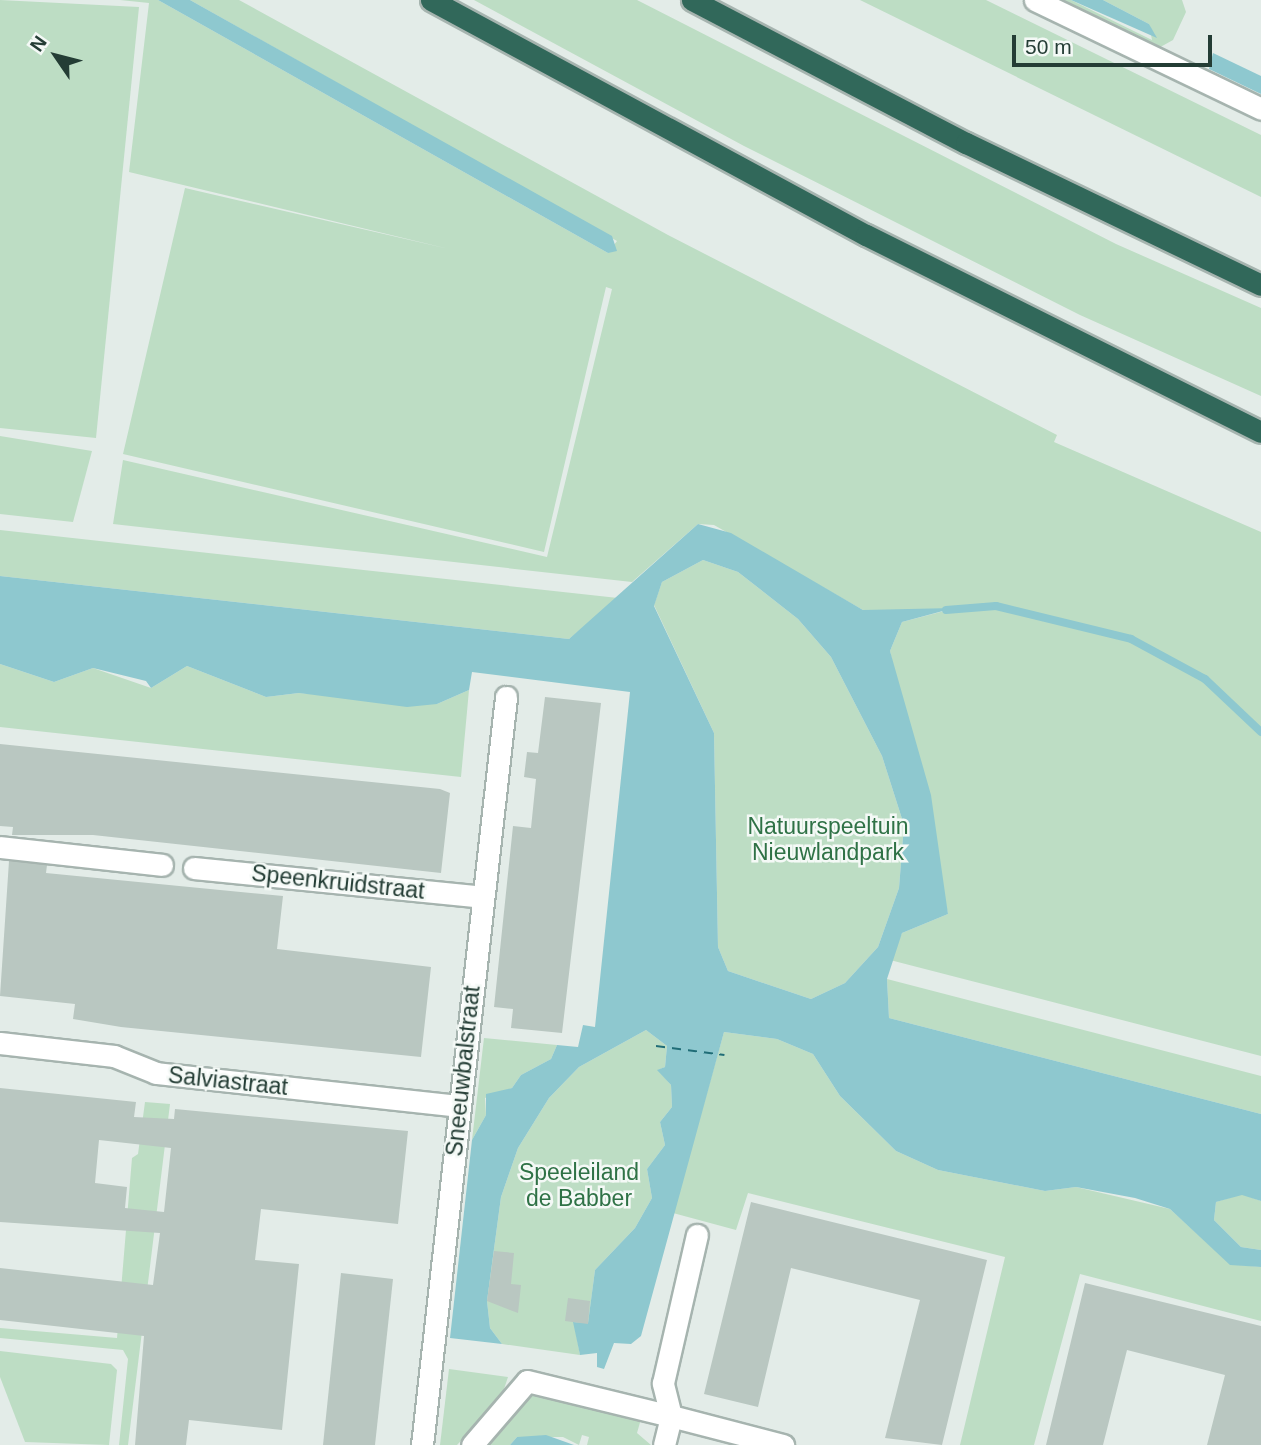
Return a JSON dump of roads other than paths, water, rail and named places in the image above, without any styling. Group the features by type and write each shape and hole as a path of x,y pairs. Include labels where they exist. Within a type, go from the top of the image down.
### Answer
{"highway":[{"path":"430,0 866,235 1261,432"},
{"path":"692,0 966,143 1261,285"}],"street":[{"path":"1035,0 1261,109"},
{"name":"Sneeuwbalstraat","path":"422,1445 506,697"},
{"path":"0,847 163,865"},
{"name":"Speenkruidstraat","path":"194,868 482,897"},
{"name":"Salviastraat","path":"0,1043 114,1056 156,1073 458,1106"},
{"path":"664,1445 671,1416 663,1383 696,1234"},
{"path":"472,1445 527,1381 783,1445"}],"water":[{"path":"158,0 190,0 612,236 617,251 608,253"},
{"path":"1071,0 1103,0 1149,24 1157,38"},
{"path":"1213,53 1261,76 1261,94 1209,69"},
{"path":"698,524 731,533 863,610 954,608 902,622 890,651 931,795 948,914 902,933 887,979 889,1018 1261,1114 1261,1201 1242,1195 1216,1202 1214,1220 1241,1247 1261,1250 1261,1267 1230,1265 1170,1209 1135,1198 1076,1187 1045,1191 938,1170 896,1151 840,1096 813,1054 777,1039 724,1032 641,1336 631,1344 614,1343 604,1369 597,1367 597,1353 580,1355 573,1322 588,1323 595,1270 635,1228 652,1198 647,1169 665,1145 660,1122 672,1107 671,1085 657,1070 665,1067 667,1046 646,1030 579,1067 549,1098 518,1148 501,1197 487,1301 490,1328 502,1344 450,1338 472,1140 486,1115 486,1094 512,1088 521,1075 551,1059 557,1045 578,1047 583,1025 595,1027 630,692 472,672 469,690 437,704 407,707 299,693 266,697 187,666 151,688 146,681 93,668 54,682 0,664 0,576 569,639","holes":["703,560 738,572 798,619 831,657 882,756 904,825 899,888 878,947 845,983 811,999 728,971 718,947 714,733 654,606 662,582"]},
{"path":"546,1435 574,1445 510,1445 517,1437"}],"waterway":[{"path":"946,610 996,606 1131,639 1205,679 1261,732"}],"park label":[{"name":"Natuurspeeltuin Nieuwlandpark","path":"828,839"},
{"name":"Speeleiland de Babber","path":"579,1185"}]}
